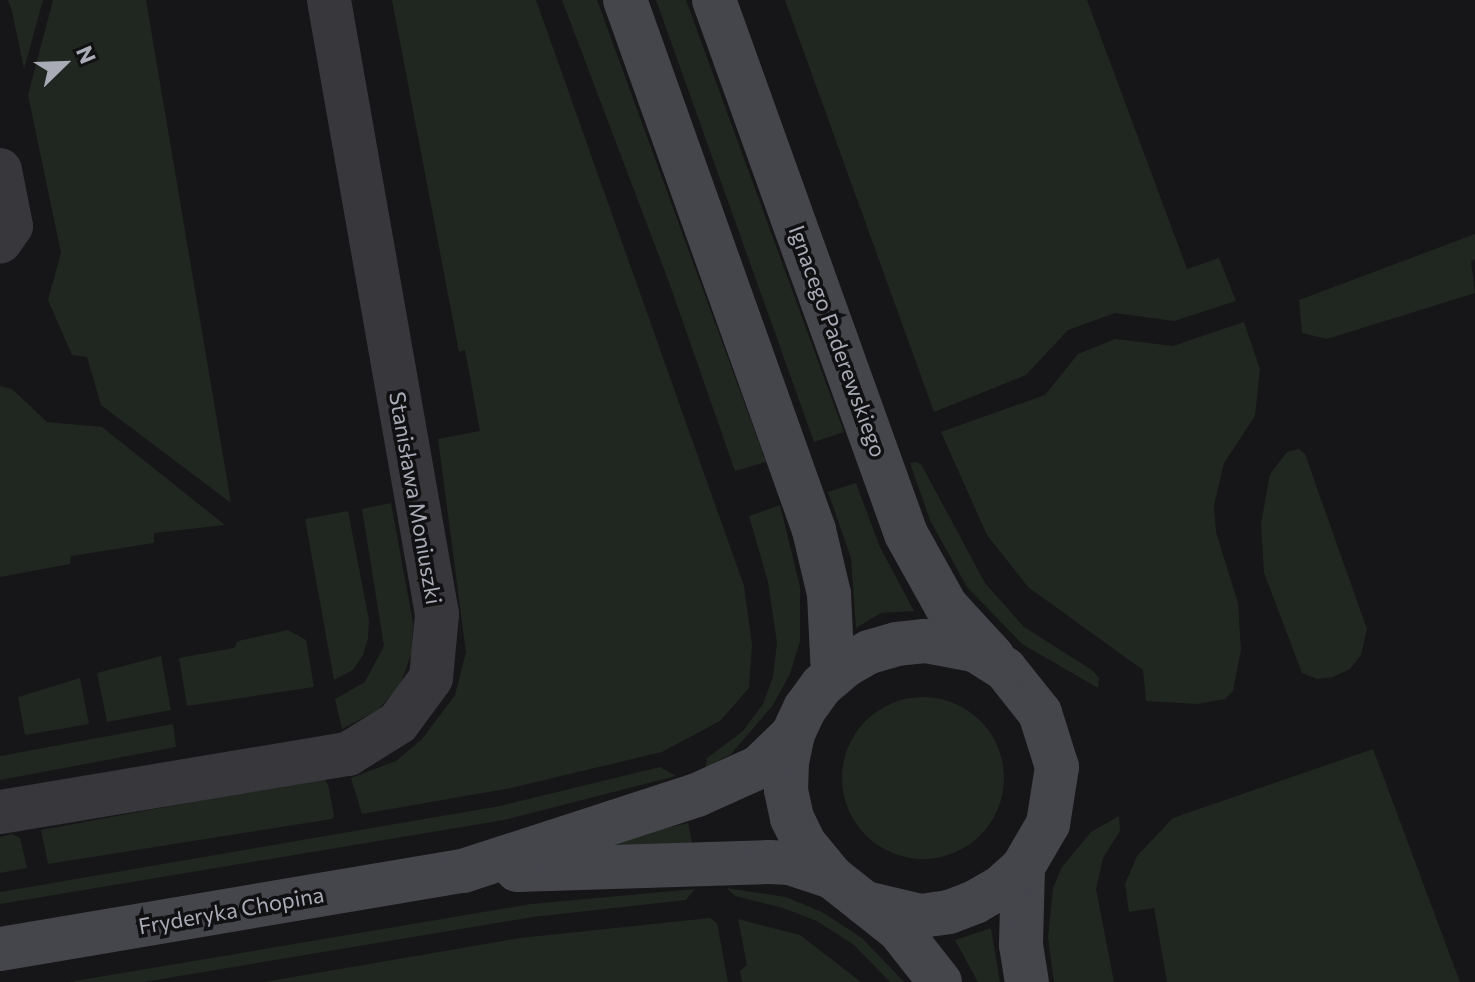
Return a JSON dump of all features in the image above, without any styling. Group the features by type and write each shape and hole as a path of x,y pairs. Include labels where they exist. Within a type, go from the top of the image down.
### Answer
{"main road":[{"path":"625,0 814,530 829,594 833,676"},
{"name":"Ignacego Paderewskiego","path":"714,0 906,534 946,606 998,662"},
{"path":"849,890 921,916 949,912 1001,887 1023,867 1048,824 1057,767 1040,713 998,662 974,650 925,641 869,652 833,676 805,708 793,734 787,762 786,790 792,818 804,843 849,890 899,930 940,982"},
{"name":"Fryderyka Chopina","path":"463,871 697,795 759,767 793,734"},
{"name":"Fryderyka Chopina","path":"0,949 463,871 790,863 849,890"},
{"path":"1023,867 1021,945 1027,982"}],"street":[{"name":"Stanisława Moniuszki","path":"0,812 348,754 398,723 431,678 437,614 329,0"},
{"path":"0,170 11,226 0,242"}],"shaded area":[{"path":"8,0 43,0 24,69 12,11"},
{"path":"53,0 146,0 231,503 101,405 87,357 72,355 48,300 61,253 28,95"},
{"path":"392,0 536,0 744,586 752,645 749,688 720,721 662,752 511,788 362,814 351,778 396,761 422,739 455,695 466,652 438,439 480,431 465,350 459,352"},
{"path":"562,0 597,0 766,462 735,471 670,285"},
{"path":"656,0 686,0 844,432 814,442"},
{"path":"785,0 1087,0 1187,269 1219,258 1236,301 1174,321 1115,313 1068,330 1026,375 934,412"},
{"path":"1475,234 1475,259 1471,261 1475,293 1327,339 1302,333 1299,300"},
{"path":"1244,322 1260,369 1255,416 1224,463 1214,505 1216,532 1238,603 1241,649 1233,691 1225,699 1197,704 1146,701 1143,670 1028,587 987,535 941,432 1045,395 1078,354 1115,339 1173,346"},
{"path":"0,386 12,389 47,422 102,427 225,525 154,533 154,543 71,556 70,564 0,577"},
{"path":"1299,449 1305,454 1367,629 1361,655 1350,669 1333,677 1317,679 1302,673 1264,573 1261,524 1270,474 1287,452"},
{"path":"910,463 921,464 985,583 1024,627 1092,670 1099,678 1098,688 1022,644 967,587 930,520"},
{"path":"856,483 880,547 914,611 881,613 856,628 851,558 828,492"},
{"path":"391,503 413,623 412,652 400,685 378,710 342,729 335,699 365,682 384,646 362,509"},
{"path":"780,505 800,587 800,641 790,674 773,705 731,754 705,769 707,758 743,731 763,704 773,677 777,643 768,582 749,516"},
{"path":"348,511 369,620 368,638 363,655 353,670 334,680 305,519"},
{"path":"288,630 306,640 314,687 187,706 179,658 234,648 238,641"},
{"path":"161,656 171,710 107,722 97,673"},
{"path":"80,678 89,724 25,735 18,697"},
{"path":"923,697 954,703 980,721 998,747 1004,778 998,809 980,835 954,853 923,859 892,853 866,835 848,809 842,778 848,747 866,721 892,703"},
{"path":"173,724 176,747 0,780 0,756"},
{"path":"1373,749 1460,982 1167,982 1154,908 1129,912 1125,884 1137,856 1173,818"},
{"path":"660,767 676,776 504,820 0,904 0,892 500,806"},
{"path":"323,778 328,784 332,819 48,864 41,830"},
{"path":"1119,816 1120,831 1103,858 1096,889 1114,982 1054,982 1048,938 1053,888 1062,867 1091,832"},
{"path":"688,823 692,843 605,851 604,842"},
{"path":"12,834 20,838 27,868 0,873 0,837"},
{"path":"727,888 786,897 822,912 862,938 904,982 890,982 854,945 817,921 783,908 735,896"},
{"path":"695,889 686,900 533,917 144,982 69,982 531,904"},
{"path":"710,918 717,923 728,982 264,982 520,938"},
{"path":"738,919 800,935 861,982 742,982 740,971 747,965"},
{"path":"991,928 1000,982 978,982 955,940"}]}
